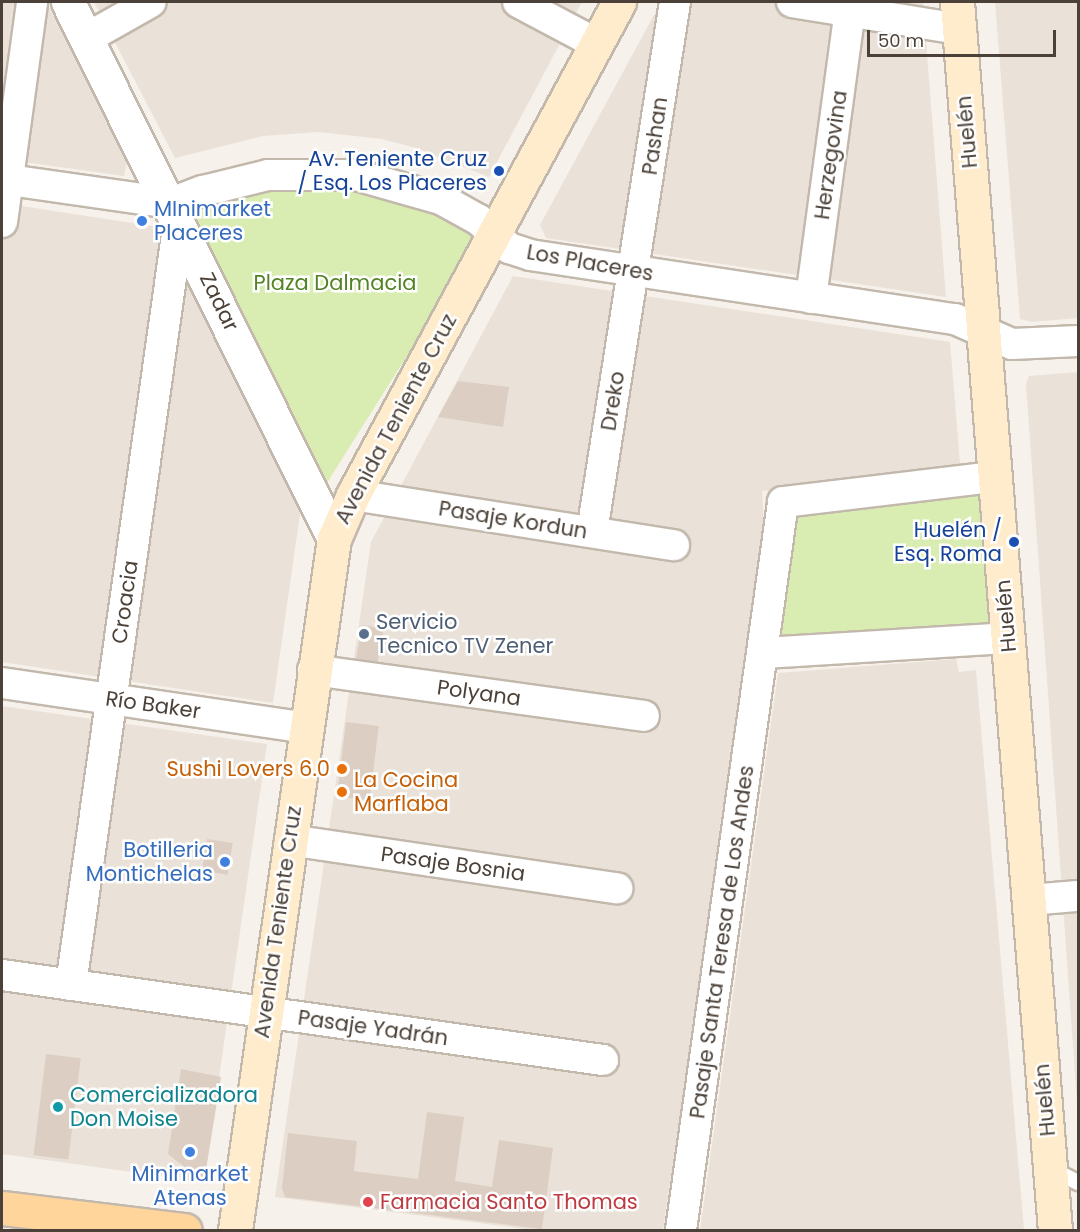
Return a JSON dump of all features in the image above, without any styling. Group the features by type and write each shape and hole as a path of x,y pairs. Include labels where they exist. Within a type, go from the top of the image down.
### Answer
{"main road":[{"name":"Avenida Teniente Cruz","path":"235,1230 313,670 334,539 353,495 620,2"},
{"name":"Huelén","path":"958,15 1029,900 1064,1175 1055,1230"},
{"path":"2,1214 185,1230"}],"street":[{"path":"2,222 4,180 32,2"},
{"name":"Zadar","path":"68,2 175,211 334,539"},
{"path":"87,38 151,2"},
{"path":"518,2 597,44"},
{"name":"Pashan","path":"635,271 675,2"},
{"path":"792,2 850,11 958,15"},
{"name":"Herzegovina","path":"811,298 850,11"},
{"name":"Los Placeres","path":"4,180 175,211 203,191 268,175 338,173 382,180 441,199 470,214 509,248 530,255 955,319 983,329 1012,345 1078,341"},
{"name":"Croacia","path":"71,985 112,699 175,211"},
{"name":"Dreko","path":"592,532 635,271"},
{"name":"Pasaje Santa Teresa de Los Andes","path":"681,1230 783,502 994,477"},
{"name":"Pasaje Kordun","path":"353,495 674,544"},
{"path":"763,653 1008,638"},
{"name":"Polyana","path":"313,670 644,716"},
{"name":"Río Baker","path":"2,683 305,728"},
{"name":"Pasaje Bosnia","path":"290,840 616,888"},
{"path":"1029,900 1078,896"},
{"name":"Pasaje Yadrán","path":"2,975 603,1060"}],"shaded area":[{"path":"2,2 46,2 127,159 124,176 2,159"},
{"path":"94,2 582,2 489,177 416,148 382,139 319,132 263,136 175,158"},
{"path":"661,2 923,2 946,297 546,238 540,225"},
{"path":"995,2 1078,2 1078,318 1032,322 1020,319"},
{"path":"2,203 158,227 294,492 300,514 273,703 2,662"},
{"path":"513,276 950,342 961,476 762,491 765,544 663,1230 533,1230 275,1197 371,542"},
{"path":"1078,372 1078,1117 1026,384 1029,376"},
{"path":"956,659 959,672 976,670 1024,1230 700,1230 778,673"},
{"path":"2,706 267,744 204,1182 2,1154"}],"green space":[{"name":"Plaza Dalmacia","path":"294,183 390,193 466,225 473,241 469,257 325,486 195,222 207,204"},
{"path":"983,489 994,629 778,641 796,509"}],"building":[{"path":"458,381 509,387 503,427 438,417"},
{"path":"362,625 384,629 377,667 355,663"},
{"path":"346,722 379,726 370,800 337,796"},
{"path":"207,839 233,843 228,875 202,871"},
{"name":"Comercializadora Don Moise","path":"46,1054 81,1058 68,1160 34,1155"},
{"path":"181,1069 221,1077 204,1182 168,1154"},
{"path":"427,1112 464,1117 455,1181 492,1187 499,1140 553,1148 542,1229 285,1197 282,1188 288,1133 357,1141 354,1171 418,1179"}],"place":[{"name":"Av. Teniente Cruz / Esq. Los Placeres","path":"499,171"},
{"name":"MInimarket Placeres","path":"142,221"},
{"name":"Huelén / Esq. Roma","path":"1014,542"},
{"name":"Servicio Tecnico TV Zener","path":"364,634"},
{"name":"Sushi Lovers 6.0","path":"342,769"},
{"name":"La Cocina Marflaba","path":"342,792"},
{"name":"Botilleria Montichelas","path":"225,862"},
{"name":"Comercializadora Don Moise","path":"58,1107"},
{"name":"Minimarket Atenas","path":"190,1152"},
{"name":"Farmacia Santo Thomas","path":"368,1202"}]}
